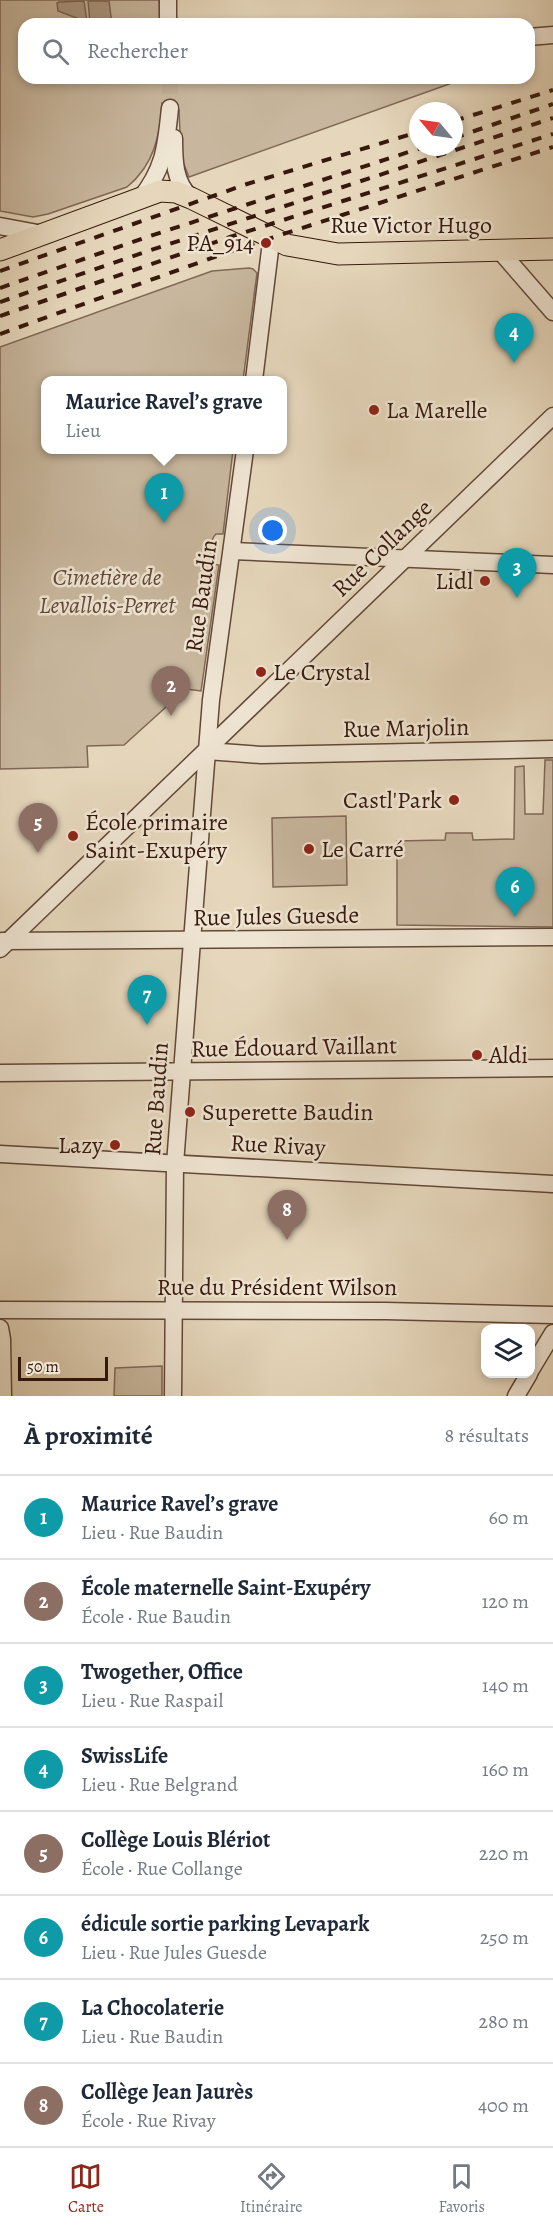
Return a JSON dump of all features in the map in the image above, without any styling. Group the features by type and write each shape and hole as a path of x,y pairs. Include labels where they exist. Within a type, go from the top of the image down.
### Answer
{"main road":[{"path":"0,250 160,191 183,191"},
{"name":"Rue Victor Hugo","path":"183,191 276,250 338,254 553,249"}],"street":[{"path":"168,0 168,18"},
{"path":"535,36 553,35"},
{"path":"140,199 151,185 162,159 167,142 170,108 175,169 183,191"},
{"path":"0,226 44,234"},
{"path":"255,376 276,250"},
{"path":"500,251 553,312"},
{"name":"Rue Collange","path":"207,751 553,416"},
{"name":"Rue Baudin","path":"173,1396 176,1164 182,1072 211,700 244,454"},
{"path":"232,551 553,565"},
{"name":"Rue Marjolin","path":"207,751 261,755 553,749"},
{"path":"2,944 207,751"},
{"name":"Rue Jules Guesde","path":"2,944 553,938"},
{"name":"Rue Édouard Vaillant","path":"0,1073 553,1068"},
{"name":"Rue Rivay","path":"0,1154 553,1184"},
{"name":"Rue du Président Wilson","path":"0,1310 386,1311 553,1315"},
{"path":"0,1328 3,1394"},
{"path":"535,1364 553,1333"},
{"path":"516,1396 526,1378"}],"green space":[{"path":"0,0 159,0 160,18 18,18 18,84 449,84 189,177 181,157 179,110 162,103 154,149 144,169 127,187 33,217 0,211"},
{"name":"Cimetière de Levallois-Perret","path":"249,268 257,273 244,376 41,376 41,454 233,454 223,534 216,534 212,540 211,557 213,564 219,565 201,691 186,689 124,745 87,746 88,767 0,769 0,347 212,271"},
{"path":"545,760 553,760 553,927 397,925 397,841 445,840 446,833 472,833 473,840 514,839 515,767 524,766 525,814 543,814"},
{"path":"346,816 347,885 273,887 272,818"},
{"path":"162,1366 162,1396 114,1396 115,1368"}],"shaded area":[{"path":"84,1 86,18 76,18 58,11 57,3"},
{"path":"88,1 109,1 111,18 90,18"}],"tunnel":[{"path":"170,84 170,108"}],"railway":[{"path":"463,118 553,90"},
{"path":"463,135 553,104"},
{"path":"0,302 553,118"},
{"path":"0,316 230,237 553,134"},
{"path":"0,271 247,184 409,135"},
{"path":"0,334 234,250 553,147"},
{"path":"0,288 147,237 409,152"}],"place":[{"name":"PA_914","path":"266,243"},
{"name":"SwissLife","path":"514,363"},
{"name":"La Marelle","path":"374,410"},
{"name":"Maurice Ravel’s grave","path":"164,523"},
{"name":"Lidl","path":"485,581"},
{"name":"Twogether, Office","path":"517,598"},
{"name":"Le Crystal","path":"261,672"},
{"name":"École maternelle Saint-Exupéry","path":"171,716"},
{"name":"Castl'Park","path":"454,800"},
{"name":"École primaire Saint-Exupéry","path":"73,836"},
{"name":"Le Carré","path":"309,849"},
{"name":"Collège Louis Blériot","path":"38,853"},
{"name":"édicule sortie parking Levapark","path":"515,917"},
{"name":"La Chocolaterie","path":"147,1025"},
{"name":"Aldi","path":"477,1055"},
{"name":"Superette Baudin","path":"190,1112"},
{"name":"Lazy","path":"115,1145"},
{"name":"Collège Jean Jaurès","path":"287,1240"}]}
